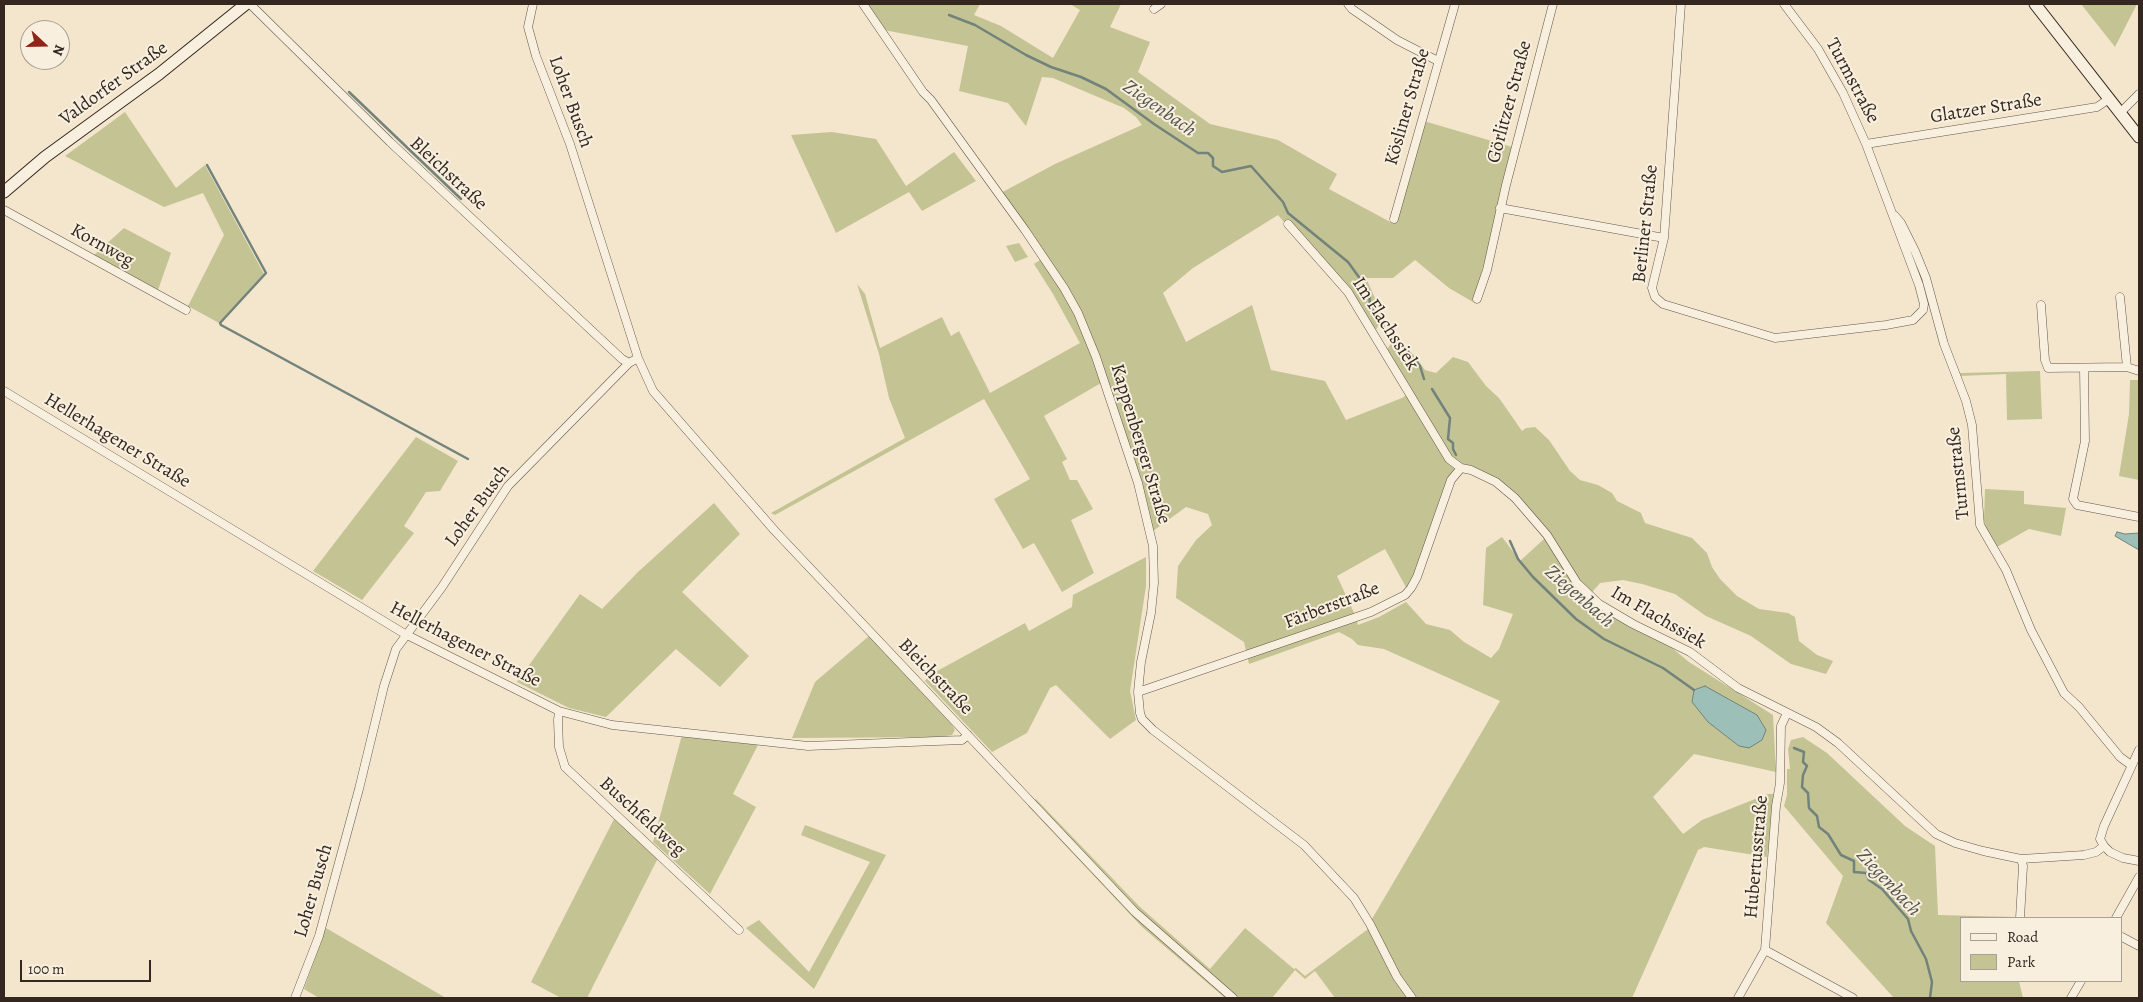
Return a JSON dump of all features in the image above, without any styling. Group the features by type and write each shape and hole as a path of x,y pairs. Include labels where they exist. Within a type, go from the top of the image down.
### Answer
{"street":[{"name":"Valdorfer Straße","path":"4,192 45,157 159,74 246,4"},
{"name":"Bleichstraße","path":"250,4 390,142 622,359 629,363"},
{"name":"Loher Busch","path":"296,998 319,936 359,789 384,686 396,650 405,634 442,587 508,486 629,363 638,358 570,144 536,56 528,27 533,4"},
{"name":"Kappenberger Straße","path":"863,4 923,92 931,100 1025,230 1064,288 1078,313 1096,357 1138,483 1153,546 1154,583 1151,614 1141,662 1138,692 1142,719 1153,730 1304,845 1354,898 1372,927 1397,977 1412,998"},
{"path":"1154,9 1161,4"},
{"path":"1348,4 1352,9 1397,40 1438,61"},
{"name":"Kösliner Straße","path":"1394,219 1454,4"},
{"name":"Görlitzer Straße","path":"1477,299 1487,270 1500,208 1553,4"},
{"name":"Berliner Straße","path":"1681,4 1664,238 1652,288 1655,297 1663,304 1775,338 1886,325 1904,322 1917,317"},
{"name":"Turmstraße","path":"1784,4 1818,49 1843,93 1866,144 1889,209 1905,247 1924,304 1923,310 1917,317"},
{"path":"2035,4 2139,138"},
{"path":"2120,113 2139,94"},
{"name":"Glatzer Straße","path":"1866,144 2097,107 2109,99"},
{"path":"1500,208 1664,238"},
{"name":"Turmstraße","path":"1889,209 1901,223 1926,278 1944,344 1966,401 1972,425 1980,525 2006,570 2030,630 2064,693 2120,757 2131,765"},
{"name":"Kornweg","path":"4,210 186,310"},
{"name":"Im Flachssiek","path":"1288,224 1348,292 1449,459 1461,468 1471,470 1496,482 1515,498 1547,535 1577,583 1599,604 1633,624 1690,652 1738,688 1816,727 1838,743 1936,834 1955,843 2021,859 2084,855 2096,852 2104,846"},
{"path":"2120,296 2127,367"},
{"path":"2041,305 2045,360 2048,368 2127,367 2139,371"},
{"name":"Bleichstraße","path":"638,358 652,391 766,522 1135,912 1233,998"},
{"path":"2084,368 2085,441 2073,499 2077,505 2139,518"},
{"name":"Hellerhagener Straße","path":"4,392 405,634 559,711 612,725 808,746 962,740 968,735"},
{"name":"Färberstraße","path":"1138,692 1371,612 1405,595 1417,577 1451,480 1461,468"},
{"name":"Buschfeldweg","path":"559,711 559,747 565,768 739,930"},
{"name":"Hubertusstraße","path":"1738,998 1765,950 1776,806 1780,784 1781,726 1787,713"},
{"path":"2139,750 2100,836 2104,846 2115,854 2139,861"},
{"path":"2020,917 2023,866 2021,859"},
{"path":"2117,917 2139,877"},
{"path":"2123,938 2139,946"},
{"path":"1765,950 1853,998"},
{"path":"2071,998 2080,982"}],"green space":[{"path":"867,4 980,4 974,15 1001,26 1053,58 1080,10 1070,4 1121,4 1110,27 1150,42 1138,72 1210,124 1278,140 1337,174 1329,189 1394,224 1424,121 1512,147 1490,243 1473,302 1449,288 1415,260 1393,278 1366,278 1383,316 1373,336 1365,317 1278,215 1193,268 1163,293 1186,342 1252,305 1271,370 1325,381 1346,420 1402,398 1411,392 1384,354 1394,339 1415,356 1425,370 1436,373 1453,357 1468,362 1486,386 1499,398 1522,431 1526,428 1535,427 1549,440 1570,471 1580,480 1598,485 1612,493 1617,501 1641,513 1645,523 1692,538 1707,553 1712,567 1720,579 1737,596 1759,609 1788,613 1795,617 1799,641 1817,655 1833,661 1826,674 1791,664 1751,636 1706,616 1675,594 1642,584 1623,580 1600,583 1587,598 1597,607 1649,629 1689,662 1773,715 1776,772 1694,754 1653,797 1683,834 1702,820 1768,794 1775,794 1767,857 1704,847 1698,850 1632,998 1335,998 1315,971 1305,979 1295,970 1272,998 1225,998 1142,927 1028,806 1036,799 1139,906 1210,969 1245,928 1305,976 1368,929 1369,924 1500,701 1384,649 1358,645 1352,639 1339,632 1249,664 1244,642 1176,598 1178,566 1196,540 1212,525 1208,514 1186,507 1149,534 1148,522 1101,383 1044,416 1067,459 1062,462 1070,480 1077,480 1093,509 1071,520 1094,573 1062,592 1034,543 1023,549 994,499 1030,479 984,399 775,515 771,513 905,438 889,398 879,354 857,284 865,294 880,348 942,317 951,336 959,331 990,393 1080,343 1034,264 1040,260 997,195 1055,164 1142,125 1136,117 1124,108 1053,78 1042,77 1026,126 1008,103 959,91 968,46 884,30","holes":["1461,469 1494,485 1516,505 1544,539 1520,561 1502,537 1486,548 1483,605 1513,614 1499,649 1491,658 1464,642 1450,630 1426,624 1406,602 1379,617 1358,625 1337,576 1385,549 1407,589 1414,580 1450,480"]},
{"path":"2081,4 2137,4 2115,47"},
{"path":"125,112 176,188 205,165 264,274 219,323 188,306 224,235 203,193 164,207 65,156"},
{"path":"832,132 876,139 906,186 954,152 976,181 922,211 909,192 836,233 791,135"},
{"path":"124,228 171,253 158,290 94,255"},
{"path":"1019,243 1028,257 1015,262 1006,246"},
{"path":"2040,371 2042,419 2007,420 2006,374 1961,376 1960,373"},
{"path":"2130,380 2139,380 2139,480 2119,476 2129,414"},
{"path":"416,437 458,461 440,491 426,492 404,526 414,533 362,600 313,571"},
{"path":"1985,489 2024,491 2024,504 2066,508 2061,536 2029,529 1997,547 1987,531 1984,520"},
{"path":"714,503 740,534 682,592 749,656 720,687 676,649 606,717 569,708 517,682 580,594 602,609 638,572"},
{"path":"1146,557 1146,586 1130,691 1136,720 1110,739 1056,685 1050,688 1027,733 992,752 925,681 928,676 1025,623 1029,631 1072,607 1073,595"},
{"path":"869,636 952,725 955,730 952,735 942,737 792,738 815,682"},
{"path":"682,735 759,743 733,794 756,807 710,894 653,842"},
{"path":"1803,737 1827,753 1905,826 1935,846 1938,915 2014,917 1960,917 1960,982 2019,982 2023,998 1894,998 1826,923 1843,876 1784,806 1787,795 1787,769 1790,769 1788,749 1791,740"},
{"path":"614,819 658,858 587,998 561,998 531,982"},
{"path":"805,825 886,855 814,989 746,928 759,920 809,972 870,862 801,835"},
{"path":"326,928 446,998 319,998 304,989"}],"water":[{"path":"2117,532 2125,534 2139,533 2139,550 2115,536"},
{"path":"1705,686 1757,715 1766,730 1762,740 1749,748 1739,746 1708,722 1692,702 1694,690"}],"waterway":[{"name":"Ziegenbach","path":"949,15 975,25 1026,55 1051,67 1081,77 1106,89 1198,153 1208,153 1213,158 1213,166 1222,172 1251,166 1283,202 1288,213 1348,262 1369,291 1370,305 1375,313"},
{"path":"349,92 461,199"},
{"path":"207,165 266,273 220,323 221,325 468,459"},
{"name":"Ziegenbach","path":"1378,321 1420,366 1424,379"},
{"name":"Ziegenbach","path":"1432,389 1450,418 1448,439 1453,443 1456,455"},
{"name":"Ziegenbach","path":"1510,541 1518,559 1533,577 1576,619 1604,639 1663,668 1694,690"},
{"name":"Ziegenbach","path":"1794,748 1804,752 1803,762 1807,766 1803,775 1802,787 1808,793 1809,808 1817,816 1819,827 1828,834 1841,855 1854,861 1854,872 1866,873 1869,880 1882,889 1908,919 1911,931 1926,959 1932,982 1930,998"}]}
